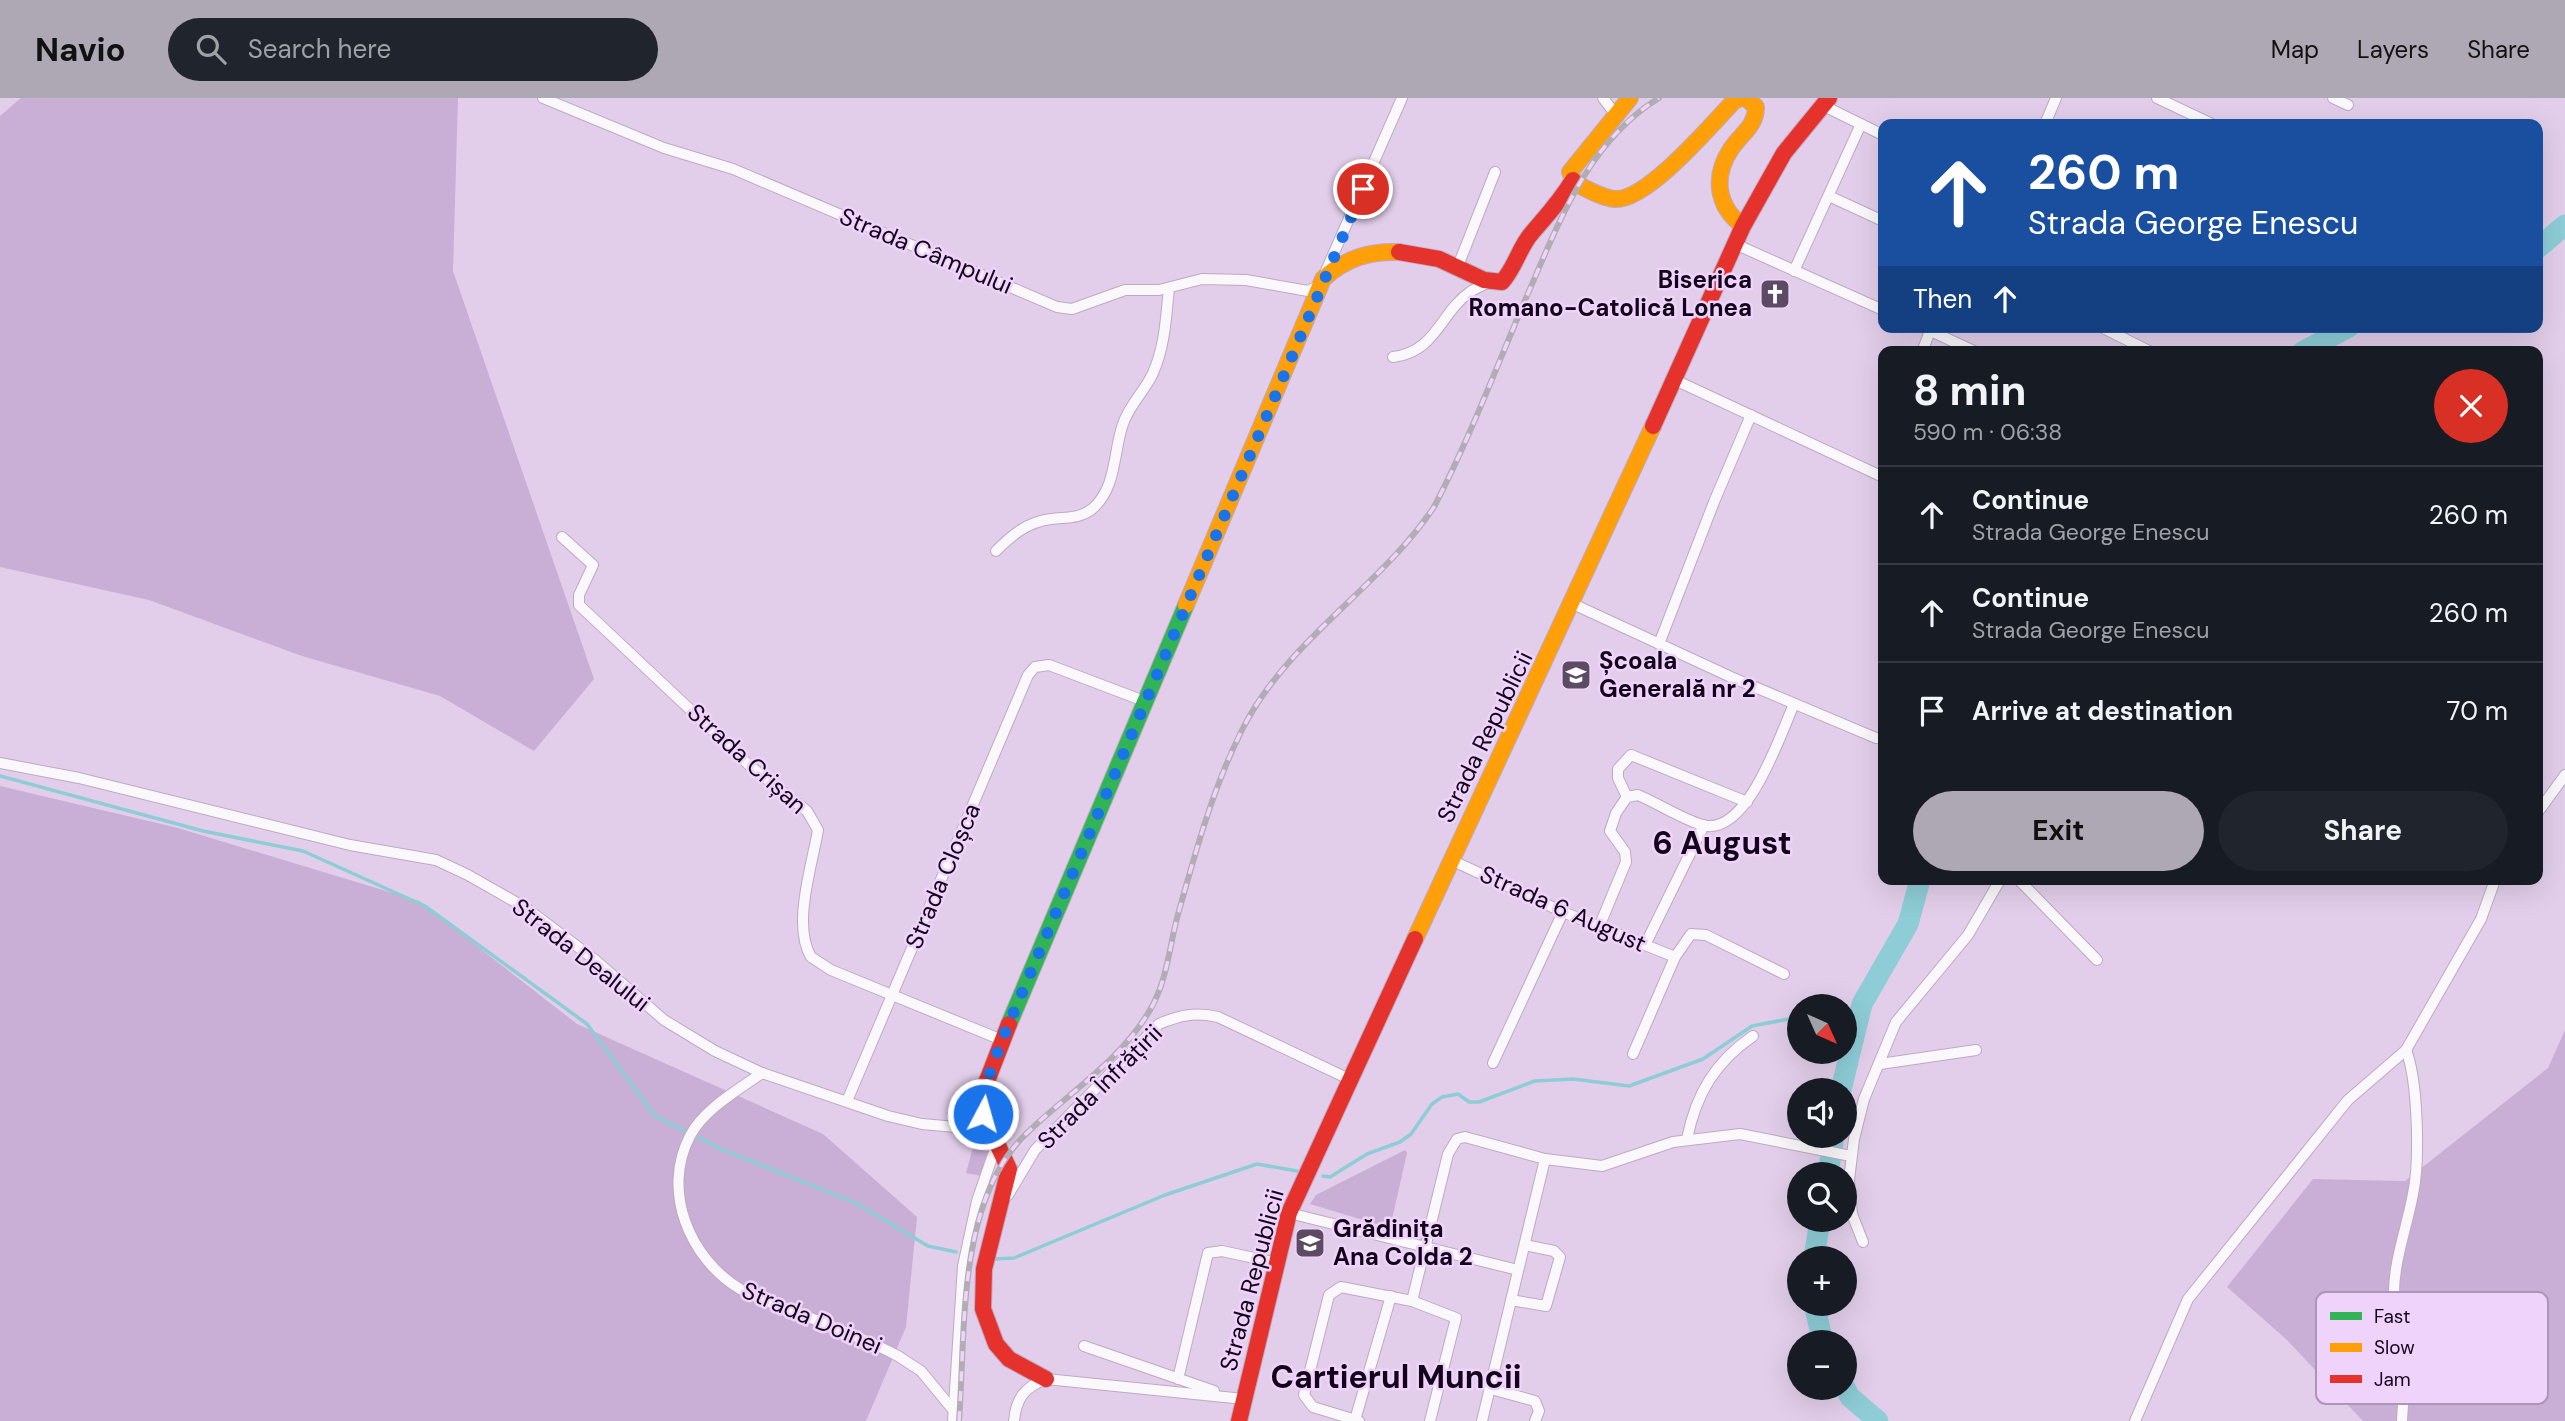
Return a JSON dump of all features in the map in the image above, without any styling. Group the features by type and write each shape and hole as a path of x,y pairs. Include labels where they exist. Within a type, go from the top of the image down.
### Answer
{"street":[{"name":"Strada Câmpului","path":"543,98 664,148 733,169 1056,307 1072,309 1125,290 1169,289 1185,282 1213,279 1246,280 1308,291 1320,286"},
{"path":"1237,1398 1046,1379 1017,1367 999,1351 985,1322 986,1252 1009,1169 980,1100 1002,1040 1144,701 1402,98"},
{"path":"1603,98 1616,115"},
{"path":"1630,98 1573,164 1570,172 1573,180 1616,200 1631,195 1661,176 1734,101 1743,98 1756,107 1756,117 1727,156 1718,190 1727,213 1744,226"},
{"path":"2047,119 2056,98"},
{"path":"2157,98 2201,119"},
{"path":"2333,98 2348,105"},
{"path":"1825,102 1878,132"},
{"name":"Strada Republicii","path":"1239,1421 1237,1398 1289,1213 1451,860 1573,604 1735,244 1773,170 1825,102"},
{"path":"1794,271 1861,124"},
{"path":"1458,266 1494,172"},
{"path":"1393,357 1420,348 1434,337 1469,292 1490,282 1507,278 1530,235 1555,211 1573,180"},
{"path":"1829,196 1878,219"},
{"path":"1735,244 1878,308"},
{"path":"1320,286 1336,264 1364,253 1418,255 1458,266 1490,282"},
{"path":"996,551 1014,533 1049,519 1076,518 1092,509 1103,495 1111,479 1122,425 1153,374 1163,345 1169,289"},
{"path":"1935,333 1963,346"},
{"path":"2113,333 2139,346"},
{"path":"1675,380 1878,475"},
{"path":"1659,644 1751,415"},
{"name":"Strada Crișan","path":"562,537 593,565 579,595 579,605 711,730 807,811 815,821 818,830 804,911 804,938 811,957 831,970 1002,1040"},
{"path":"1573,604 1794,704 1876,737"},
{"name":"Strada Cloșca","path":"847,1101 1028,675 1041,664 1049,665 1144,701"},
{"path":"1627,797 1638,795 1704,825 1723,823 1747,802 1794,704"},
{"path":"1627,797 1618,778 1618,769 1631,755 1747,802"},
{"name":"Strada Dealului","path":"0,763 79,779 350,845 436,860 526,908 594,959 643,1004 684,1034 762,1073 922,1124 994,1135"},
{"path":"2543,805 2565,775"},
{"path":"1599,927 1626,862 1625,852 1610,827 1627,797"},
{"path":"1645,945 1704,825"},
{"name":"Strada 6 August","path":"1451,860 1563,912 1675,957"},
{"path":"1864,1242 1852,1214 1851,1156 1860,1114 1896,1022 1968,935 1997,885"},
{"path":"2023,885 2097,960"},
{"path":"2135,1421 2188,1299 2348,1100 2406,1050 2481,919 2493,885"},
{"path":"1493,1063 1563,912"},
{"path":"1633,1054 1675,957 1685,941 1697,933 1784,974"},
{"name":"Strada Înfrățirii","path":"997,1213 1035,1150 1159,1024 1179,1015 1199,1013 1217,1017 1349,1079"},
{"path":"1687,1139 1692,1111 1710,1076 1730,1051 1753,1036"},
{"path":"1880,1064 1976,1050"},
{"path":"2394,1292 2395,1274 2414,1190 2416,1122 2412,1065 2406,1050"},
{"name":"Strada Doinei","path":"762,1073 709,1113 691,1134 679,1176 679,1195 692,1241 709,1266 741,1290 898,1356 921,1371 953,1416"},
{"path":"953,1416 963,1266 994,1135"},
{"path":"1412,1301 1448,1154 1451,1144 1457,1139 1465,1137 1545,1159 1602,1166 1687,1139 1758,1135 1851,1156"},
{"path":"1482,1421 1545,1159"},
{"path":"1289,1213 1518,1270"},
{"path":"1511,1300 1546,1306 1560,1257 1557,1253 1525,1245"},
{"path":"1178,1379 1208,1253 1222,1251 1277,1263"},
{"path":"1391,1296 1357,1420 1313,1407 1304,1395 1329,1295 1341,1287 1391,1296 1452,1314 1456,1321 1430,1421"},
{"path":"1084,1346 1237,1398"},
{"path":"1014,1421 1015,1407 1023,1391 1046,1379"},
{"path":"1491,1389 1535,1401 1539,1411 1535,1421"}],"shaded area":[{"path":"21,98 458,98 453,271 594,679 534,751 440,696 302,656 149,600 0,567 0,116"},
{"path":"0,786 178,828 419,901 577,1024 823,1134 917,1217 906,1327 866,1421 0,1421"},
{"path":"2565,1030 2565,1421 2363,1421 2347,1404 2548,1404 2548,1292 2316,1292 2316,1371 2287,1340 2227,1287 2313,1179 2405,1181 2548,1068"},
{"path":"975,1140 993,1145 981,1176 966,1173"},
{"path":"1405,1150 1407,1153 1390,1228 1310,1204 1316,1195"}],"waterway":[{"path":"2543,244 2565,225"},
{"path":"2313,346 2338,333"},
{"path":"0,776 203,831 303,851 425,906 587,1024 655,1116 721,1149 856,1203 928,1246 956,1252"},
{"path":"1844,1078 1862,1004 1908,924 1919,885"},
{"path":"1323,1176 1330,1177 1367,1154 1400,1142 1411,1134 1432,1104 1442,1097 1458,1094 1469,1102 1479,1102 1535,1081 1573,1079 1629,1086 1703,1059 1752,1026 1787,1019"},
{"path":"1830,1162 1832,1148"},
{"path":"995,1259 1014,1258 1165,1195 1257,1164 1297,1171"},
{"path":"1816,1246 1818,1232"},
{"path":"1817,1316 1820,1330"},
{"path":"1854,1400 1878,1421"}],"railway":[{"path":"959,1421 969,1267 988,1192 1005,1159 1029,1131 1125,1045 1150,1010 1164,976 1177,918 1205,822 1242,730 1283,669 1387,564 1434,507 1471,430 1563,214 1594,161 1612,138 1634,116 1659,98"}],"traffic: fast":[{"path":"1009,1024 1186,605"}],"traffic: slow":[{"path":"1630,98 1570,172 1575,183 1615,199 1644,188 1661,175 1734,101 1741,98"},
{"path":"1743,226 1727,209 1720,190 1720,180 1725,159 1754,119 1756,107 1746,98"},
{"path":"1186,605 1323,279 1358,257 1399,252"},
{"path":"1415,939 1653,426"}],"traffic: jam":[{"path":"1653,426 1743,226 1784,153 1829,98"},
{"path":"1399,252 1439,259 1484,280 1502,282 1527,240 1573,180"},
{"path":"1239,1421 1289,1213 1415,939"},
{"path":"1009,1024 980,1099 983,1114 1009,1169 984,1269 983,1309 996,1344 1009,1359 1046,1379"}],"place":[{"name":"Biserica Romano-Catolică Lonea","path":"1775,294"},
{"name":"Școala Generală nr 2","path":"1576,675"},
{"name":"Grădinița Ana Colda 2","path":"1310,1243"}],"district":[{"name":"6 August","path":"1722,843"},
{"name":"Cartierul Muncii","path":"1396,1377"}],"route":[{"path":"983,1114 980,1100 1002,1040 1363,189"}]}
